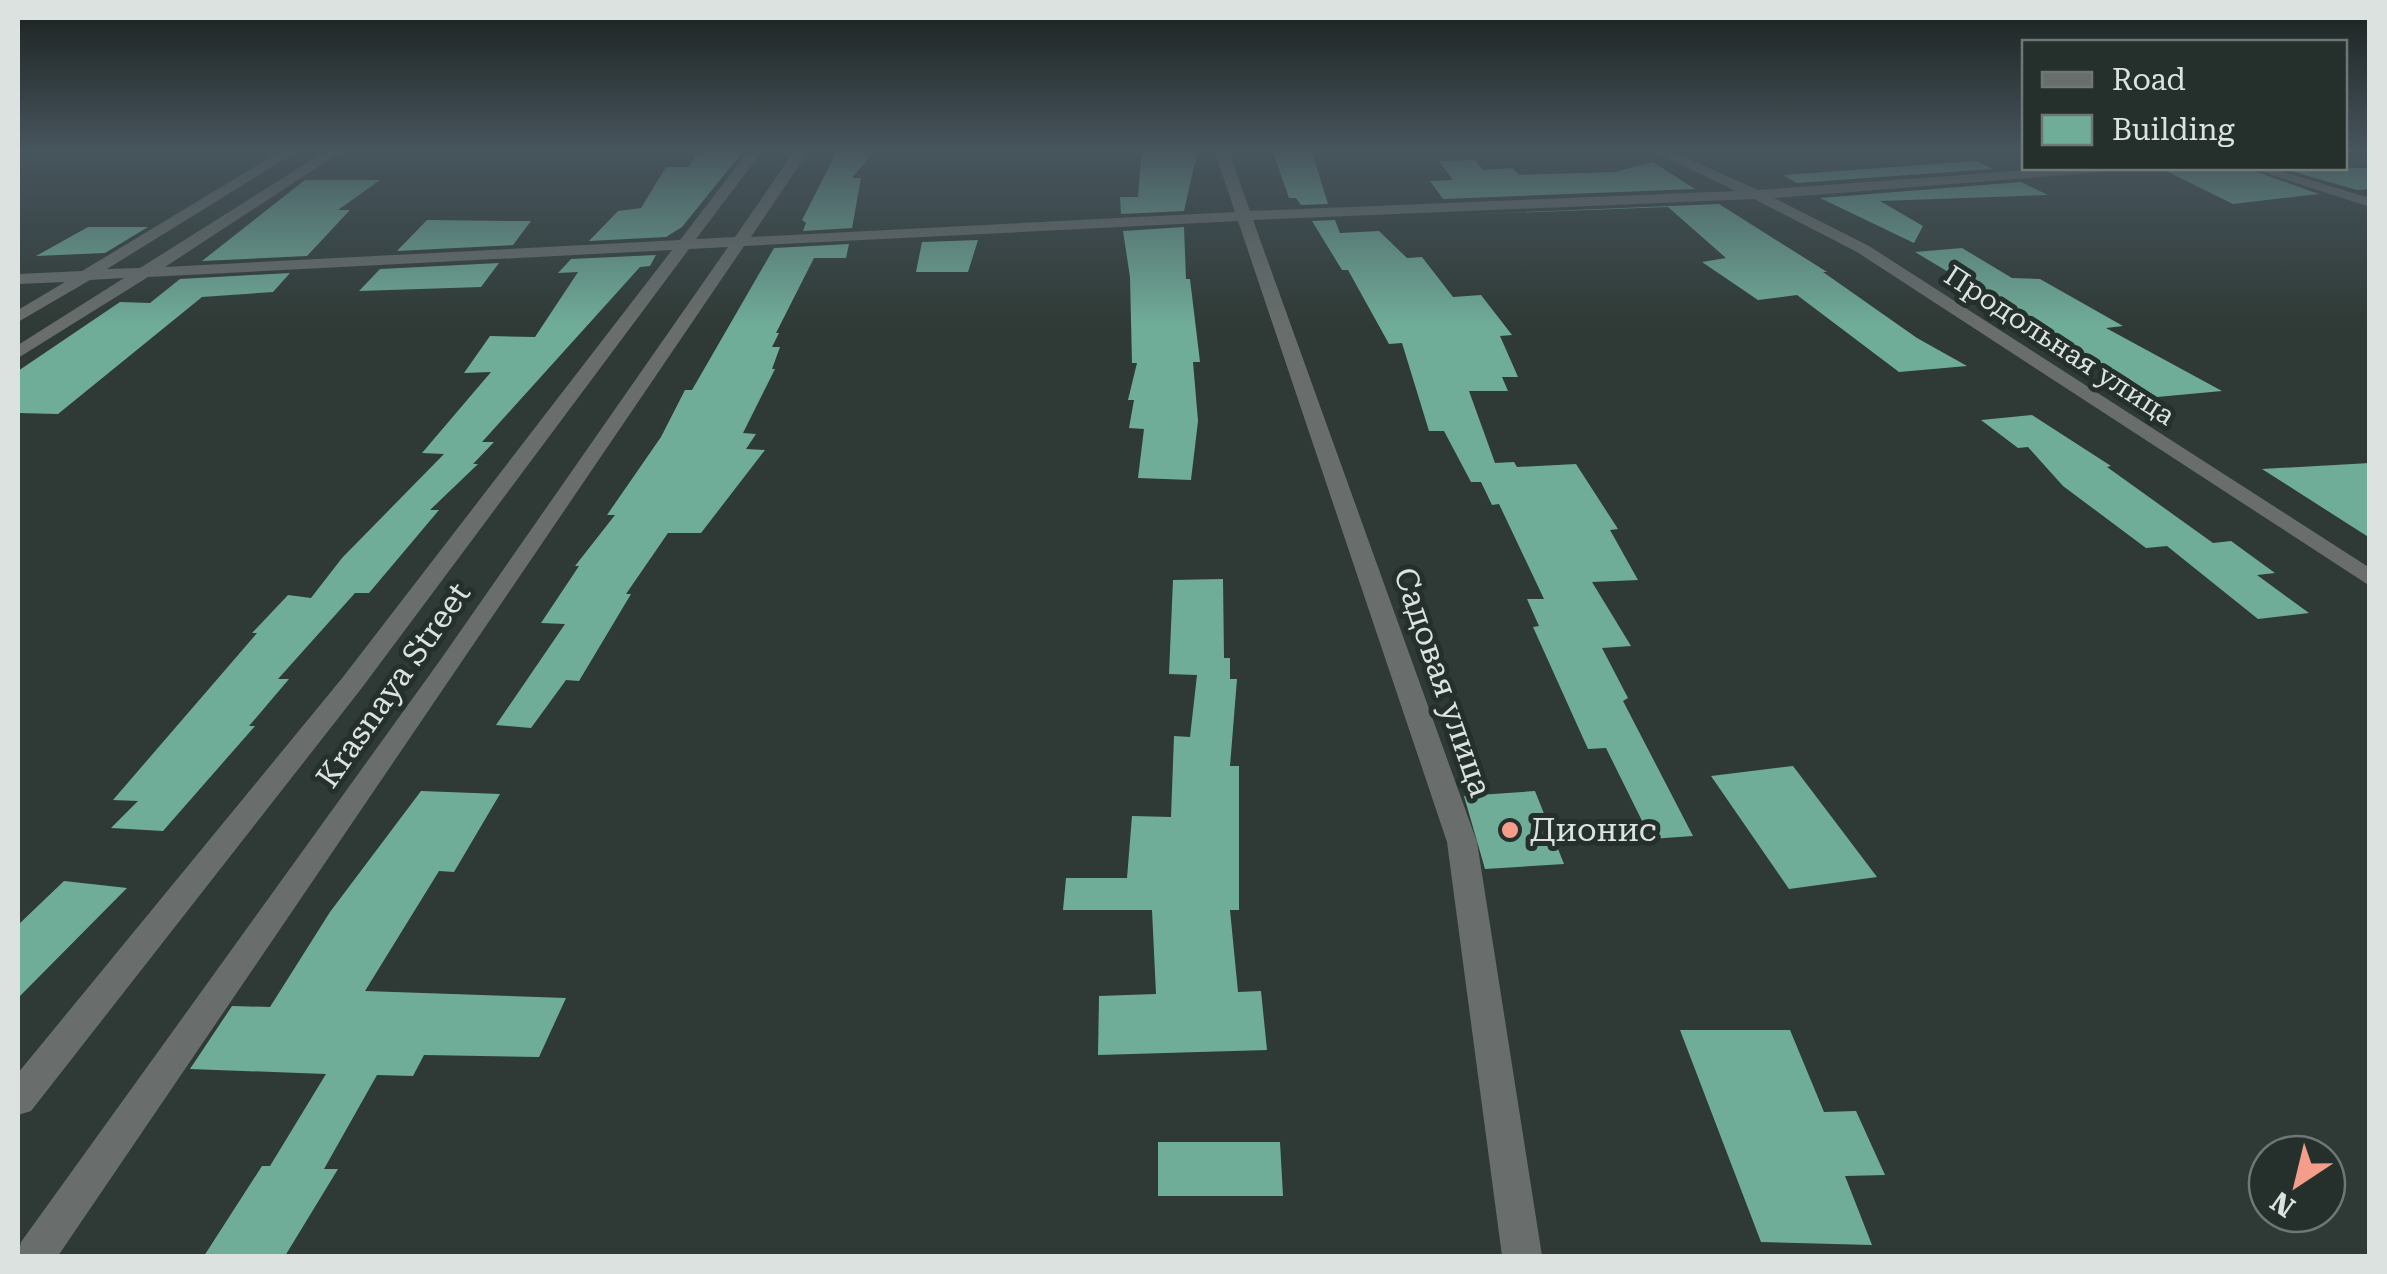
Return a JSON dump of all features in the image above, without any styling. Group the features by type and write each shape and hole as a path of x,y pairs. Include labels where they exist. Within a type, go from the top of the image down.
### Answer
{"street":[{"path":"18,317 196,208"},
{"path":"18,354 245,208"},
{"name":"Krasnaya Street","path":"18,1098 352,682 713,208"},
{"name":"Krasnaya Street","path":"34,1256 450,665 760,208"},
{"name":"Садовая улица","path":"1239,208 1462,842 1522,1256"},
{"path":"18,279 1418,208"},
{"name":"Продольная улица","path":"1786,208 1863,249 2370,579"}],"building":[{"path":"269,208 350,210 307,256 202,261"},
{"path":"697,208 682,227 666,237 589,241 618,211"},
{"path":"808,208 856,208 852,228 803,231 806,223 802,220"},
{"path":"1121,208 1185,208 1184,211 1121,214"},
{"path":"1670,208 1726,208 1827,272 1823,272 1917,338 1967,366 1899,372 1797,295 1758,300 1702,262 1726,258"},
{"path":"1842,208 1893,208 1923,226 1914,243"},
{"path":"427,220 531,221 513,245 397,251"},
{"path":"1335,220 1340,233 1379,231 1407,258 1422,257 1453,297 1481,295 1512,335 1500,336 1518,377 1502,377 1508,391 1469,391 1495,463 1514,462 1517,467 1576,464 1618,529 1610,530 1638,580 1592,582 1631,646 1602,648 1628,698 1623,701 1693,836 1651,839 1606,748 1588,749 1533,627 1539,626 1527,599 1544,599 1499,504 1492,505 1481,482 1471,482 1444,431 1429,431 1402,343 1389,344 1348,270 1342,270 1312,221"},
{"path":"88,227 148,227 105,253 36,256"},
{"path":"1184,227 1186,279 1190,279 1200,362 1193,362 1198,421 1191,480 1138,478 1144,429 1129,428 1134,400 1128,400 1137,363 1132,363 1130,277 1123,231"},
{"path":"978,240 968,272 916,272 922,242"},
{"path":"849,244 846,258 814,258 776,333 772,347 780,347 775,369 743,433 756,434 746,449 765,450 701,533 668,533 626,594 631,594 579,681 566,680 531,728 496,725 565,624 541,623 579,566 575,566 615,515 607,515 661,437 685,390 692,390 774,248"},
{"path":"1962,248 2012,278 2040,279 2123,326 2106,328 2222,391 2157,397 1915,252"},
{"path":"656,255 650,266 640,267 482,442 494,442 473,464 478,464 430,510 439,510 369,593 355,593 278,679 289,679 249,726 255,726 163,831 111,828 138,801 113,800 257,633 252,633 288,595 311,598 342,558 444,454 422,453 491,372 464,373 490,336 535,337 578,272 558,273 571,259"},
{"path":"499,263 481,287 359,291 380,269"},
{"path":"290,273 273,292 202,297 58,414 18,413 18,371 120,302 150,303 180,279"},
{"path":"2032,415 2111,466 2107,467 2213,543 2231,541 2275,573 2257,575 2309,613 2258,619 2167,546 2146,548 2063,486 2028,447 2018,448 1981,420"},
{"path":"2370,463 2370,538 2262,469"},
{"path":"1223,579 1224,658 1230,658 1230,679 1237,679 1230,766 1239,766 1239,910 1230,910 1238,992 1261,991 1267,1050 1098,1055 1099,996 1156,994 1152,910 1063,910 1066,878 1127,878 1132,816 1171,817 1174,736 1190,737 1197,675 1169,674 1173,580"},
{"path":"1793,766 1877,877 1789,889 1711,776"},
{"path":"421,791 500,794 454,872 439,871 365,991 566,998 539,1057 424,1055 413,1076 377,1075 324,1169 338,1169 285,1256 204,1256 262,1166 270,1166 326,1074 190,1069 232,1006 270,1007 330,912"},
{"name":"Дионис","path":"1535,791 1564,864 1485,869 1464,796"},
{"path":"64,881 127,888 18,998 18,925"},
{"path":"1680,1030 1790,1030 1824,1112 1856,1111 1885,1175 1845,1176 1872,1245 1761,1242"},
{"path":"1158,1142 1280,1142 1283,1196 1158,1196"}],"place":[{"name":"Дионис","path":"1510,830"}]}
